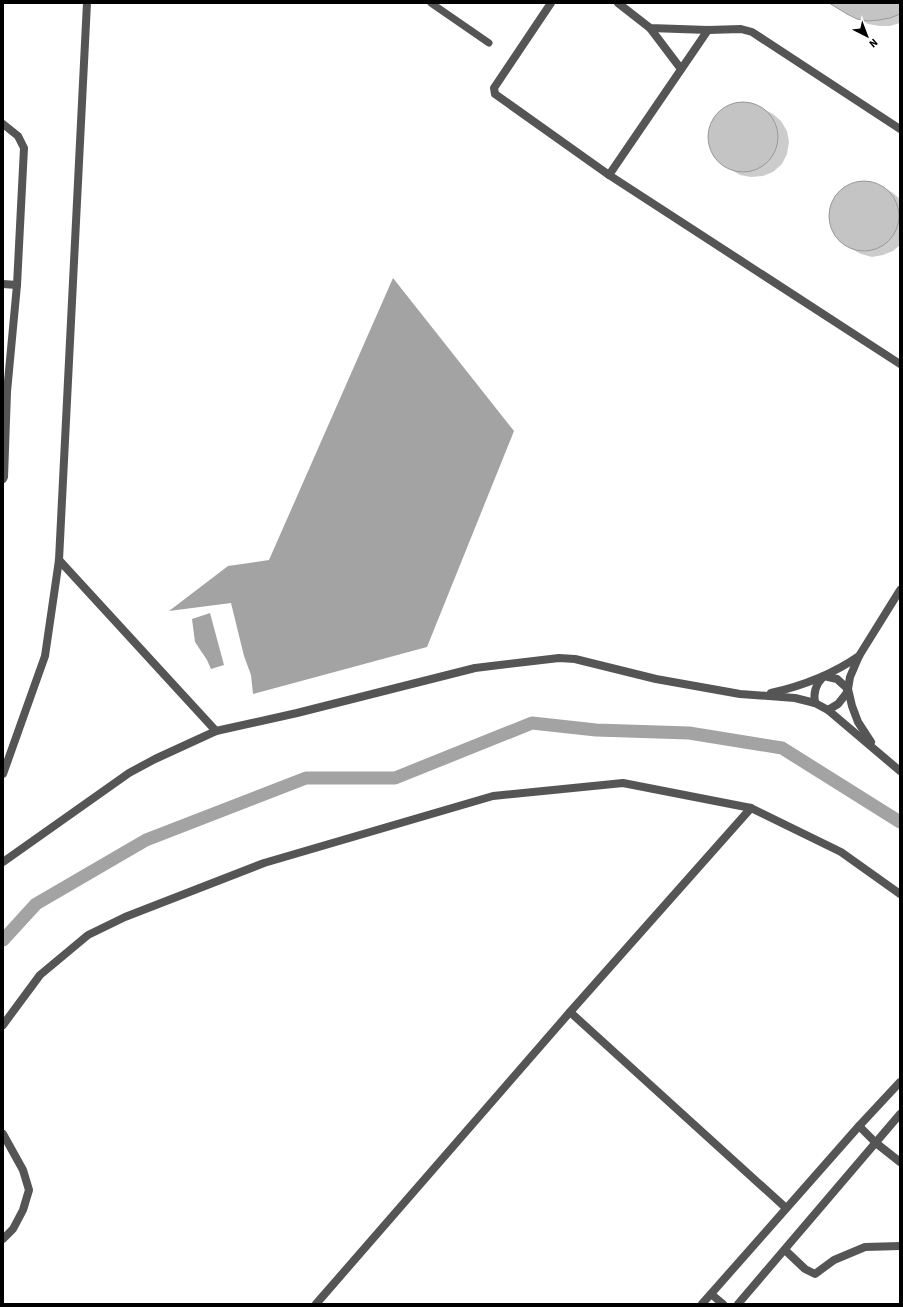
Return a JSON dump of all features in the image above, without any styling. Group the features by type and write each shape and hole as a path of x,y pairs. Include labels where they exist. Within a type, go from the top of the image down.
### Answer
{"street":[{"path":"3,774 45,656 59,560 87,3"},
{"path":"551,3 494,88 495,94 609,175 900,364"},
{"path":"618,3 650,28 681,69"},
{"path":"650,28 708,30 741,29 752,32 900,129"},
{"path":"609,175 708,30"},
{"path":"3,124 18,136 24,148 17,284 5,392 3,479"},
{"path":"3,284 17,284"},
{"path":"59,560 216,732"},
{"path":"828,710 842,699 848,689 850,677 859,656 900,590"},
{"path":"762,695 790,688 824,676 859,656"},
{"path":"3,862 129,773 155,758 216,732 475,668 559,658 575,659 656,679 740,694 795,698 815,703 828,710 900,771"},
{"path":"824,676 837,679 848,689 858,722 877,750"},
{"path":"815,703 814,697 816,685 824,676"},
{"path":"3,1025 40,975 88,934 119,920 264,863 493,796 623,783 751,808 841,852 900,894"},
{"path":"316,1304 570,1012 751,808"},
{"path":"570,1012 786,1208"},
{"path":"702,1304 859,1126 900,1082"},
{"path":"738,1304 900,1114"},
{"path":"859,1126 876,1143 900,1162"},
{"path":"3,1134 23,1170 29,1190 23,1210 13,1229 3,1239"},
{"path":"785,1250 805,1269 815,1274 834,1260 865,1247 900,1246"},
{"path":"711,1294 723,1304"}],"lane":[{"path":"431,3 489,43"}],"shaded area":[{"path":"393,278 514,431 427,647 253,694 251,675 244,656 231,603 169,611 228,566 269,560"},
{"path":"210,613 224,665 211,669 195,642 192,619"}],"building":[{"path":"829,3 900,3 900,14 890,18 868,21 857,19"},
{"path":"736,102 750,102 763,108 772,117 776,123 778,137 776,151 768,162 757,170 750,172 736,172 729,170 718,162 710,151 708,144 708,130 710,123 718,112 729,104"},
{"path":"857,181 871,181 884,187 893,196 897,202 899,216 897,230 889,241 878,249 871,251 857,251 850,249 839,241 831,230 829,223 829,209 831,202 839,191 850,183"}],"waterway":[{"path":"3,940 36,904 146,840 306,778 395,778 532,723 596,730 689,733 782,748 900,822"}]}
